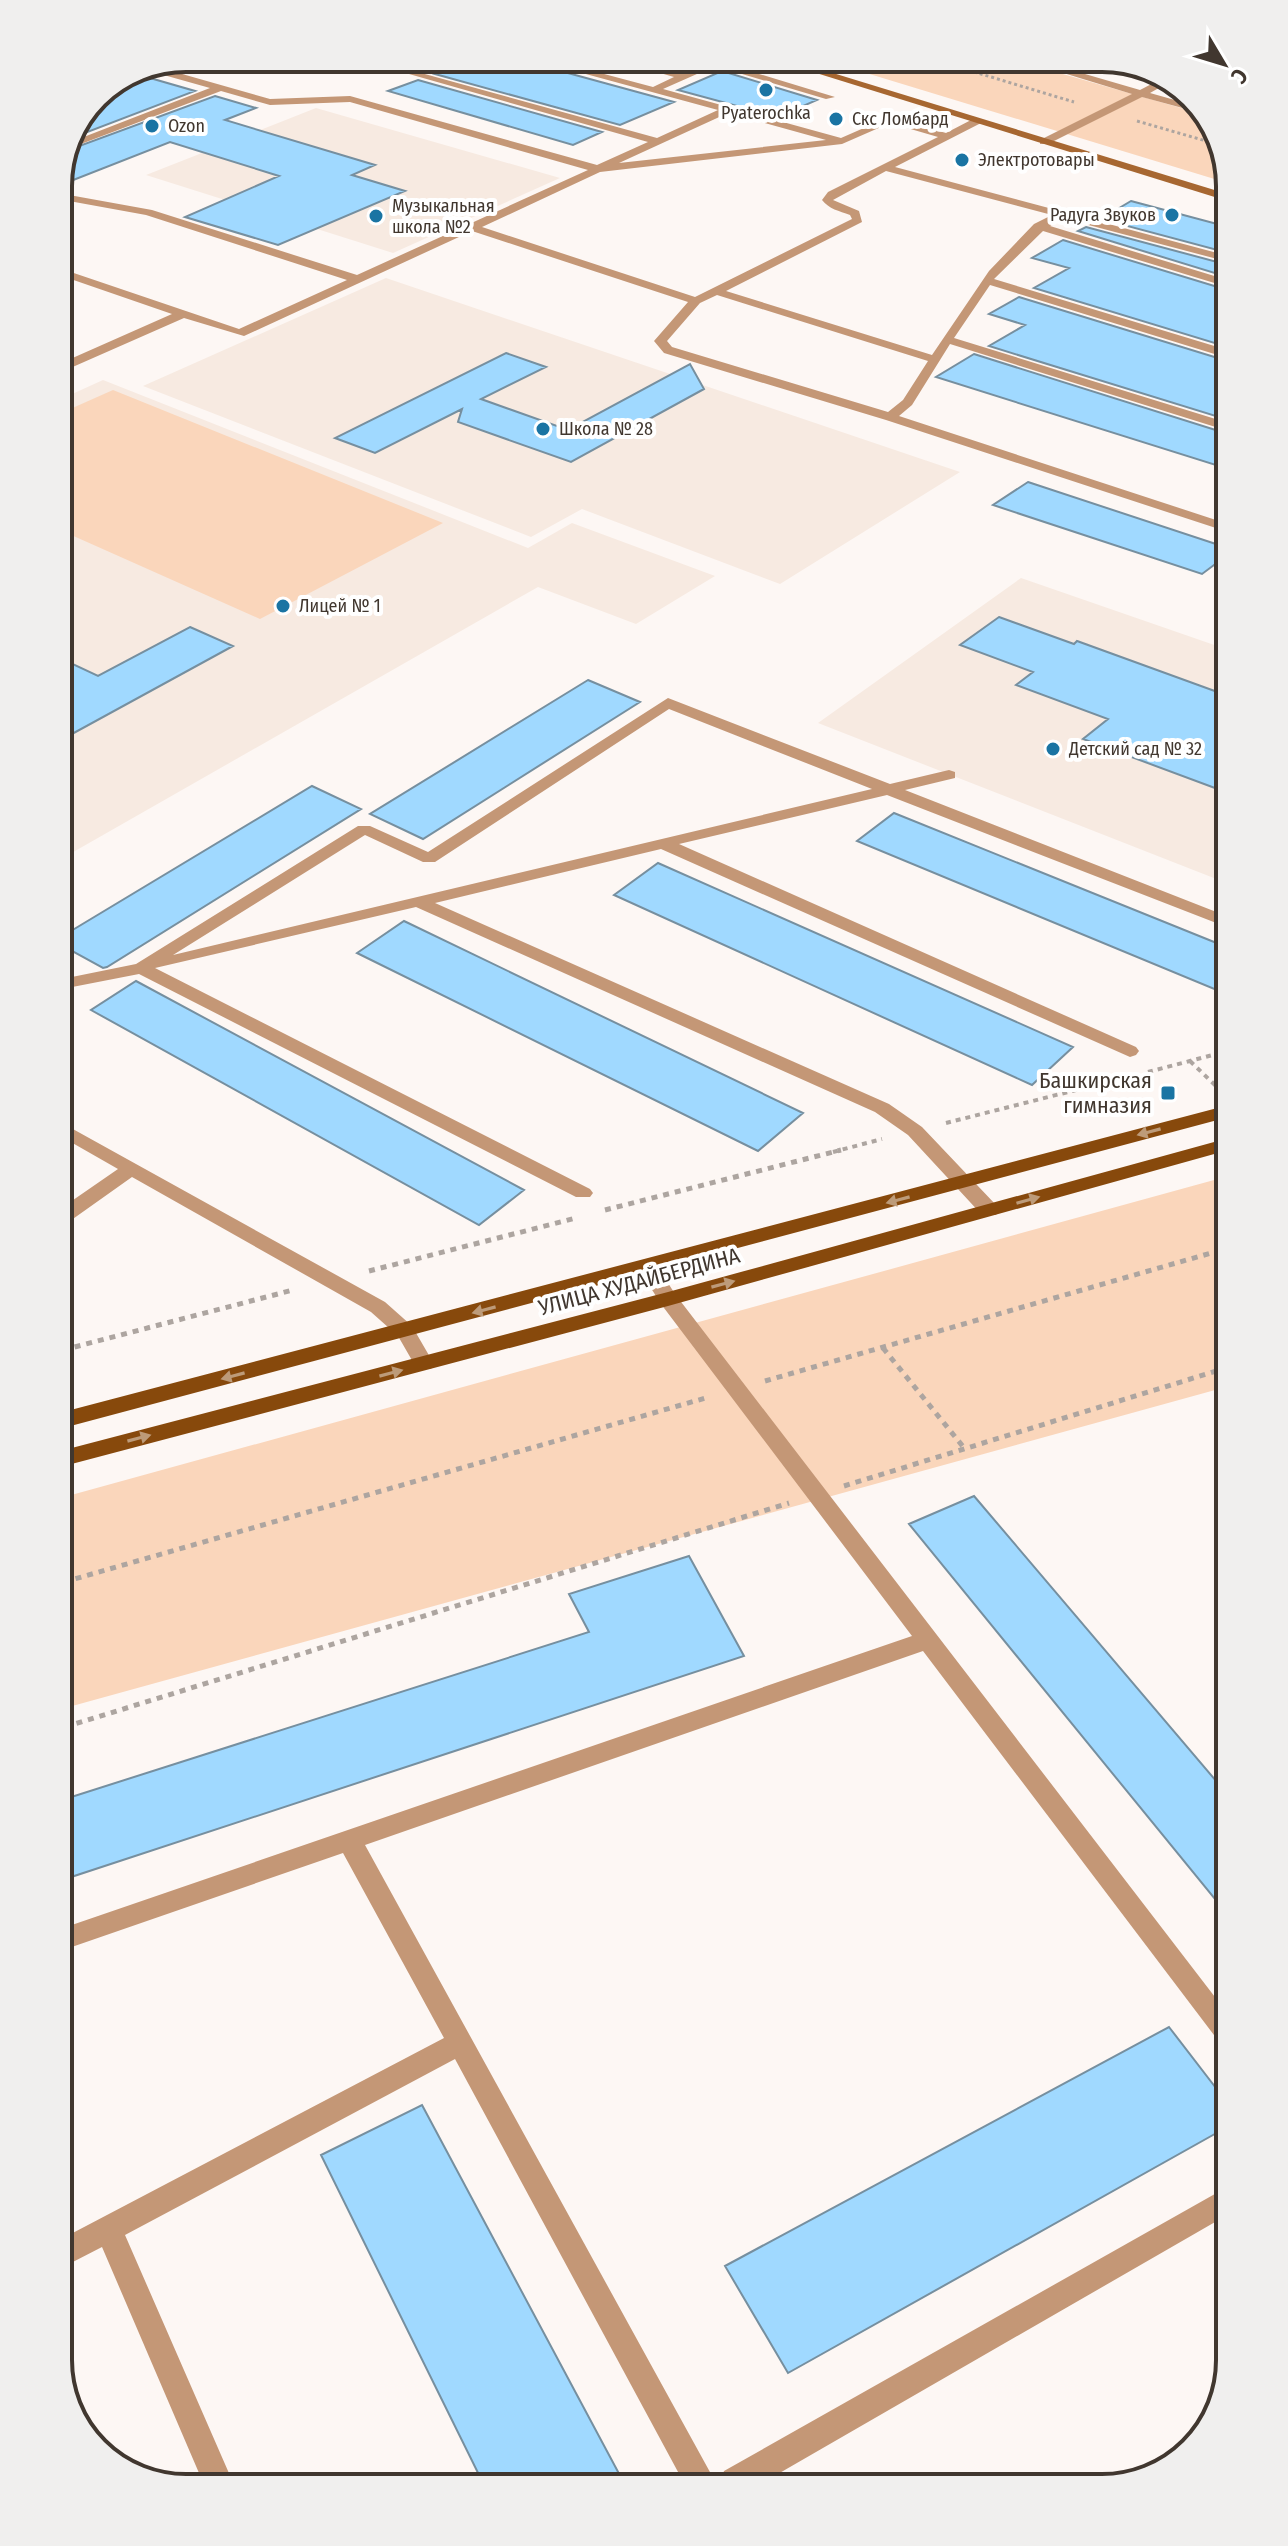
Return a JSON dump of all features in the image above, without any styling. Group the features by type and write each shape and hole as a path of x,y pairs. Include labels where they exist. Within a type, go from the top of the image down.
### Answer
{"main road":[{"path":"818,72 1216,194"},
{"name":"УЛИЦА ХУДАЙБЕРДИНА","path":"72,1418 1216,1114"},
{"name":"УЛИЦА ХУДАЙБЕРДИНА","path":"72,1456 668,1299 1216,1147"}],"lane":[{"path":"407,72 658,142"},
{"path":"585,72 842,141"},
{"path":"665,72 684,77"},
{"path":"654,90 695,72"},
{"path":"754,72 830,97"},
{"path":"1066,72 1182,105"},
{"path":"169,74 270,102 350,99 598,169 842,141 889,120 946,136"},
{"path":"1044,142 1156,86"},
{"path":"82,141 220,88"},
{"path":"72,275 240,333 727,110"},
{"path":"977,121 832,194 827,200 832,205 855,213 858,220 696,301 660,341 668,350 890,417 1216,524"},
{"path":"884,167 1216,256"},
{"path":"72,198 148,212 357,279"},
{"path":"890,417 908,402 1003,258 1038,226 1061,214"},
{"path":"1038,226 1216,280"},
{"path":"472,227 696,301"},
{"path":"988,281 1216,350"},
{"path":"715,291 936,360"},
{"path":"72,363 184,313"},
{"path":"948,340 1216,423"},
{"path":"141,968 364,829 429,859 668,703 1216,918"},
{"path":"72,982 949,775"},
{"path":"662,843 1130,1051"},
{"path":"418,902 882,1108 915,1131 989,1210"},
{"path":"141,968 583,1193"},
{"path":"72,1135 378,1307 405,1331 424,1364"},
{"path":"72,1210 130,1169"},
{"path":"647,1266 668,1299 926,1641 1216,2018"},
{"path":"72,1936 926,1641"},
{"path":"349,1840 696,2474"},
{"path":"72,2248 460,2043"},
{"path":"749,2474 1216,2206"},
{"path":"108,2229 214,2474"}],"path":[{"path":"595,1213 1216,1054"},
{"path":"1190,1061 1216,1085"},
{"path":"72,1348 580,1217"},
{"path":"72,1580 1216,1252"},
{"path":"883,1348 965,1449"},
{"path":"72,1725 1216,1371"}],"shaded area":[{"path":"863,72 1056,72 1187,110 1207,143 1215,179"},
{"name":"Музыкальная школа №2","path":"316,108 560,178 393,253 146,175"},
{"name":"Школа № 28","path":"386,278 960,472 780,584 582,509 531,537 143,386"},
{"name":"Лицей № 1","path":"103,380 528,548 572,523 715,576 636,624 538,587 72,853 72,394"},
{"path":"113,390 443,523 260,619 72,535 72,408"},
{"name":"Детский сад № 32","path":"1021,578 1216,646 1216,879 818,723"},
{"path":"1216,1179 1216,1390 72,1706 72,1495"}],"building":[{"path":"564,72 674,102 620,125 435,74"},
{"path":"725,72 817,100 778,117 678,90"},
{"path":"151,78 195,91 86,132 106,106 123,91 143,81"},
{"path":"418,80 602,132 573,145 388,91"},
{"path":"215,96 256,108 225,120 375,165 352,175 405,191 278,245 185,217 279,176 170,142 72,180 80,146"},
{"path":"1131,201 1216,224 1216,250 1101,219"},
{"path":"1086,227 1216,262 1216,273 1078,231"},
{"path":"1063,240 1216,286 1216,343 1034,288 1069,268 1032,258"},
{"path":"1019,297 1216,357 1216,416 989,346 1025,325 989,314"},
{"path":"506,353 546,367 481,399 568,430 690,364 704,389 571,462 458,422 462,409 375,453 335,438"},
{"path":"974,354 1216,430 1216,465 936,377"},
{"path":"1028,482 1216,544 1216,564 1202,574 993,505"},
{"path":"999,617 1074,644 1077,641 1216,691 1216,788 1083,739 1108,719 1016,685 1033,672 960,645"},
{"path":"190,627 233,646 72,734 72,664 98,676"},
{"path":"588,680 640,702 423,839 370,814"},
{"path":"312,786 361,809 107,967 103,968 72,951 72,930"},
{"path":"894,813 1216,943 1216,990 857,841"},
{"path":"658,863 1073,1047 1032,1085 614,895"},
{"path":"404,921 803,1113 758,1151 357,953"},
{"path":"136,981 524,1190 479,1225 91,1010"},
{"path":"974,1496 1216,1781 1216,1900 909,1524"},
{"path":"689,1556 744,1656 72,1877 72,1797 589,1632 569,1594"},
{"path":"1169,2027 1216,2088 1216,2133 788,2373 725,2266"},
{"path":"422,2105 619,2474 479,2474 321,2155"}],"place":[{"name":"Pyaterochka","path":"766,90"},
{"name":"Скс Ломбард","path":"836,119"},
{"name":"Ozon","path":"152,126"},
{"name":"Электротовары","path":"962,160"},
{"name":"Радуга Звуков","path":"1172,215"},
{"name":"Музыкальная школа №2","path":"376,216"},
{"name":"Школа № 28","path":"543,429"},
{"name":"Лицей № 1","path":"283,606"},
{"name":"Детский сад № 32","path":"1053,749"},
{"name":"Башкирская гимназия","path":"1168,1093"}]}
